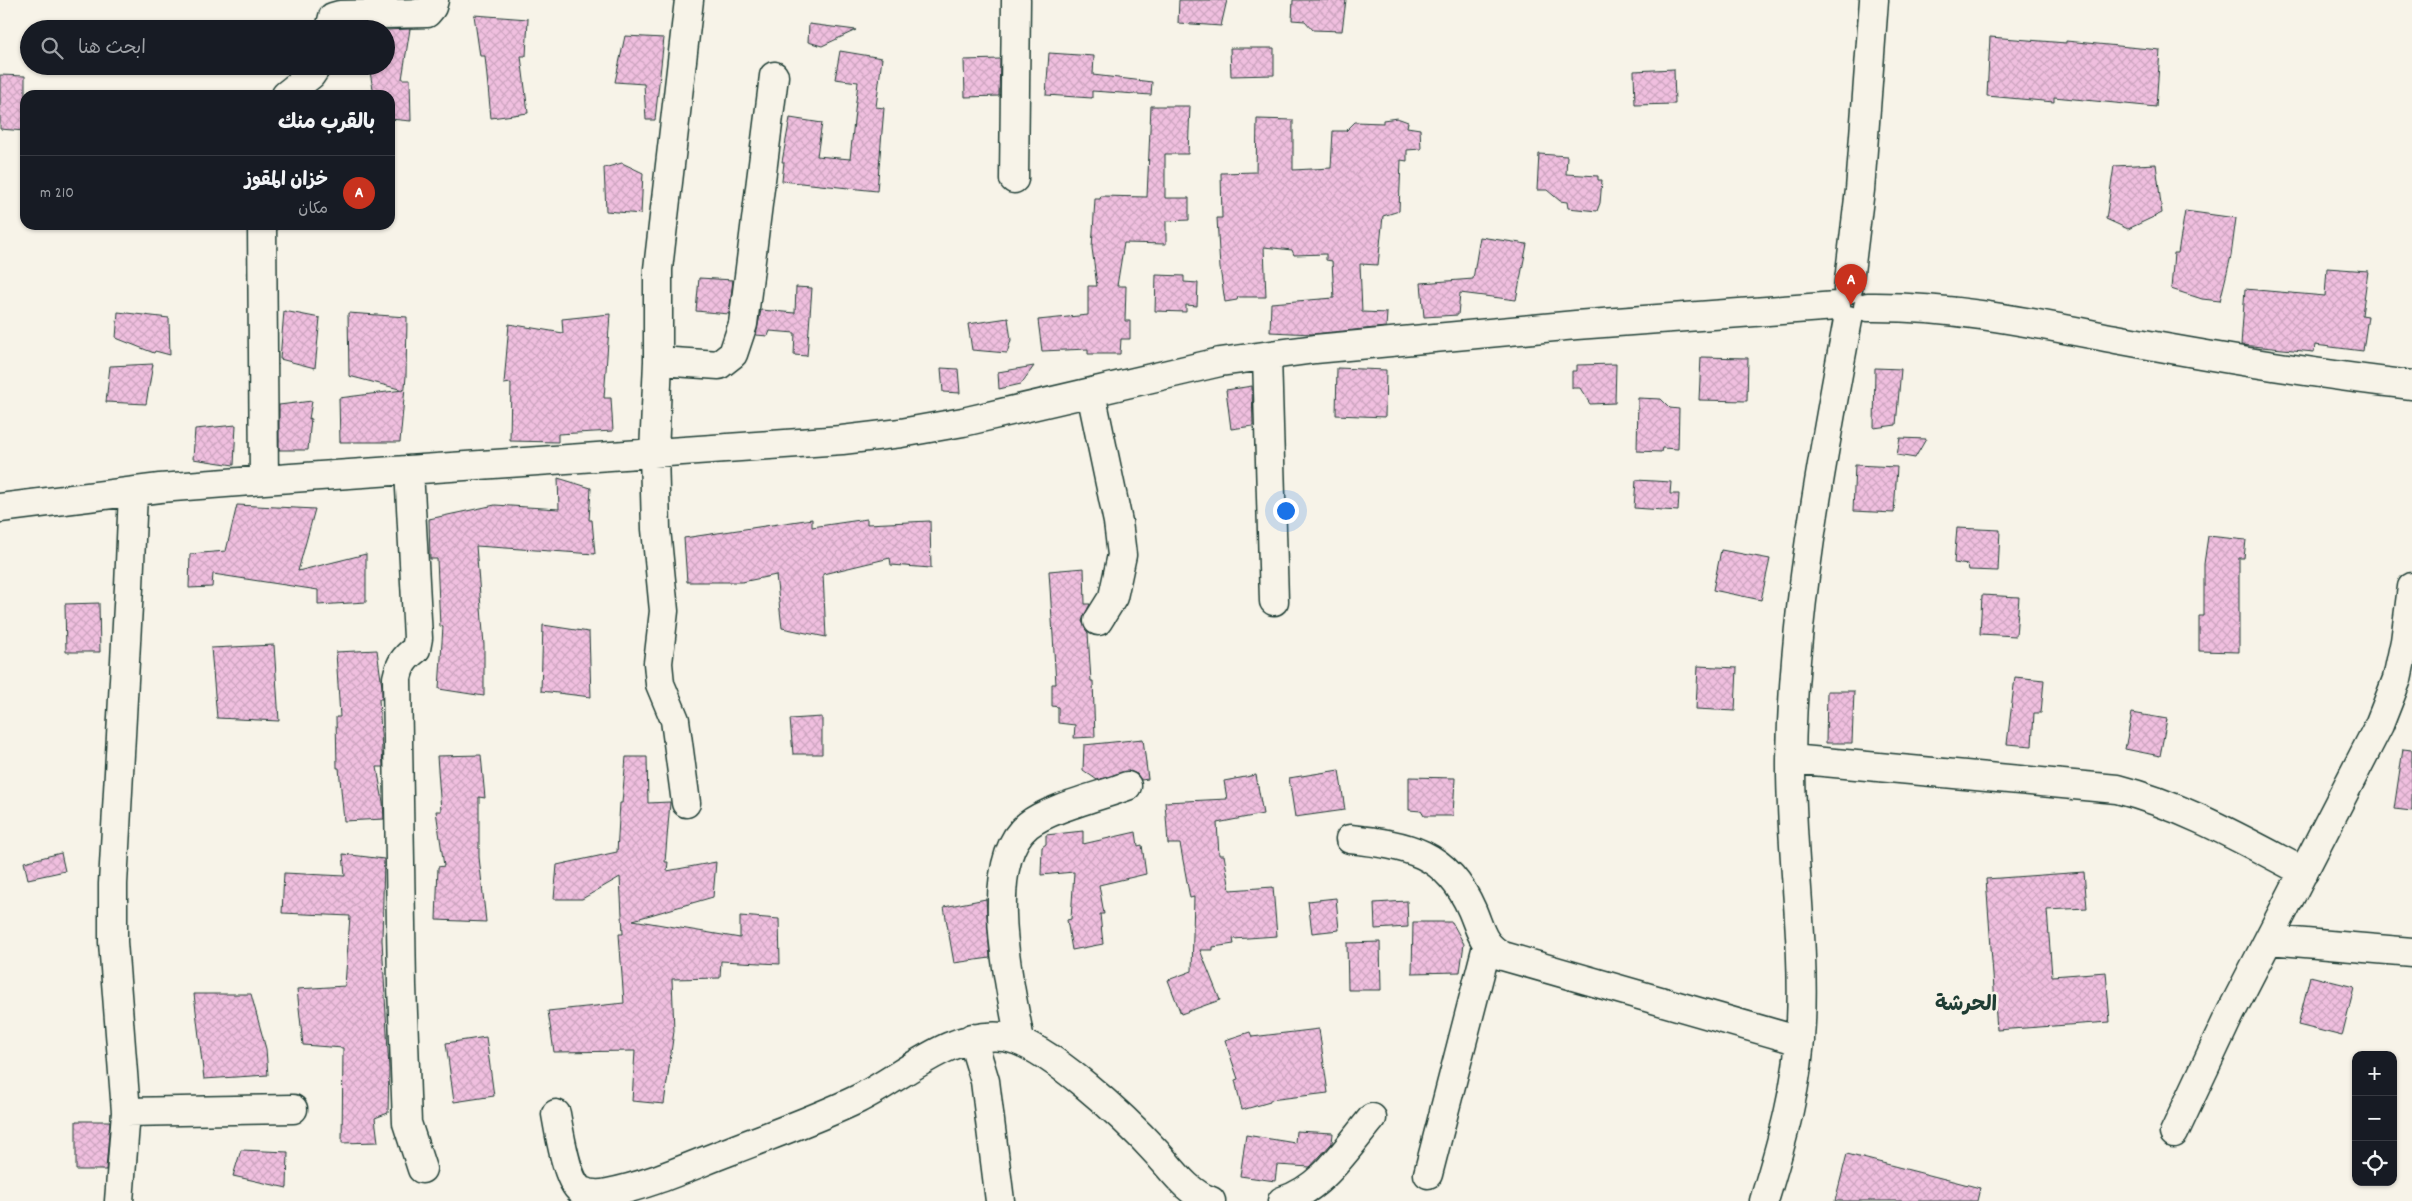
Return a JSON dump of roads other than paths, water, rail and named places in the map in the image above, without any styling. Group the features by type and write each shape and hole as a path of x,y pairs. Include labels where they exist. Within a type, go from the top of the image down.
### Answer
{"street":[{"path":"332,20 333,17 340,15 427,13 432,7 434,0"},
{"path":"686,803 675,720 660,684 658,664 664,611 656,529 654,453 658,362 658,269 689,0"},
{"path":"1014,179 1016,0"},
{"path":"1764,1201 1783,1140 1792,1101 1800,1042 1801,979 1791,759 1799,623 1824,449 1850,305 1874,0"},
{"path":"292,90 311,75"},
{"path":"658,362 719,365 733,354 743,324 774,76"},
{"path":"262,230 264,480"},
{"path":"0,508 132,492 264,480 842,440 901,433 963,422 1206,366 1267,356 1488,333 1850,305 1946,309 1984,314 2246,362 2412,385"},
{"path":"1267,356 1274,602"},
{"path":"1091,393 1118,522 1122,555 1113,597 1098,621"},
{"path":"409,470 418,638 416,650 406,656 400,665 397,678 401,958 407,1123 422,1169"},
{"path":"120,1201 126,1112 112,942 113,884 130,587 132,492"},
{"path":"2174,1134 2228,1018 2379,725 2397,679 2405,641 2412,587"},
{"path":"1791,759 2117,790 2153,798 2208,821 2304,872"},
{"path":"1020,1041 1002,917 1003,890 1011,846 1017,836 1030,824 1054,812 1127,786"},
{"path":"1350,839 1389,843 1417,850 1435,860 1462,891 1487,946 1504,956 1800,1042"},
{"path":"2269,940 2412,952"},
{"path":"1428,1174 1487,946"},
{"path":"556,1114 563,1149 573,1180 578,1189 590,1195 606,1194 666,1176 856,1100 892,1081 941,1049 972,1038 1006,1037 1020,1041 1057,1064 1106,1102 1156,1152 1178,1178 1193,1191 1211,1201"},
{"path":"972,1038 985,1081 1000,1201"},
{"path":"126,1112 293,1109"},
{"path":"1282,1201 1308,1190 1319,1181 1372,1118"}],"place":[{"name":"خزان المقوز","path":"1851,305"}],"district":[{"name":"الحرشة","path":"1966,1006"}]}
